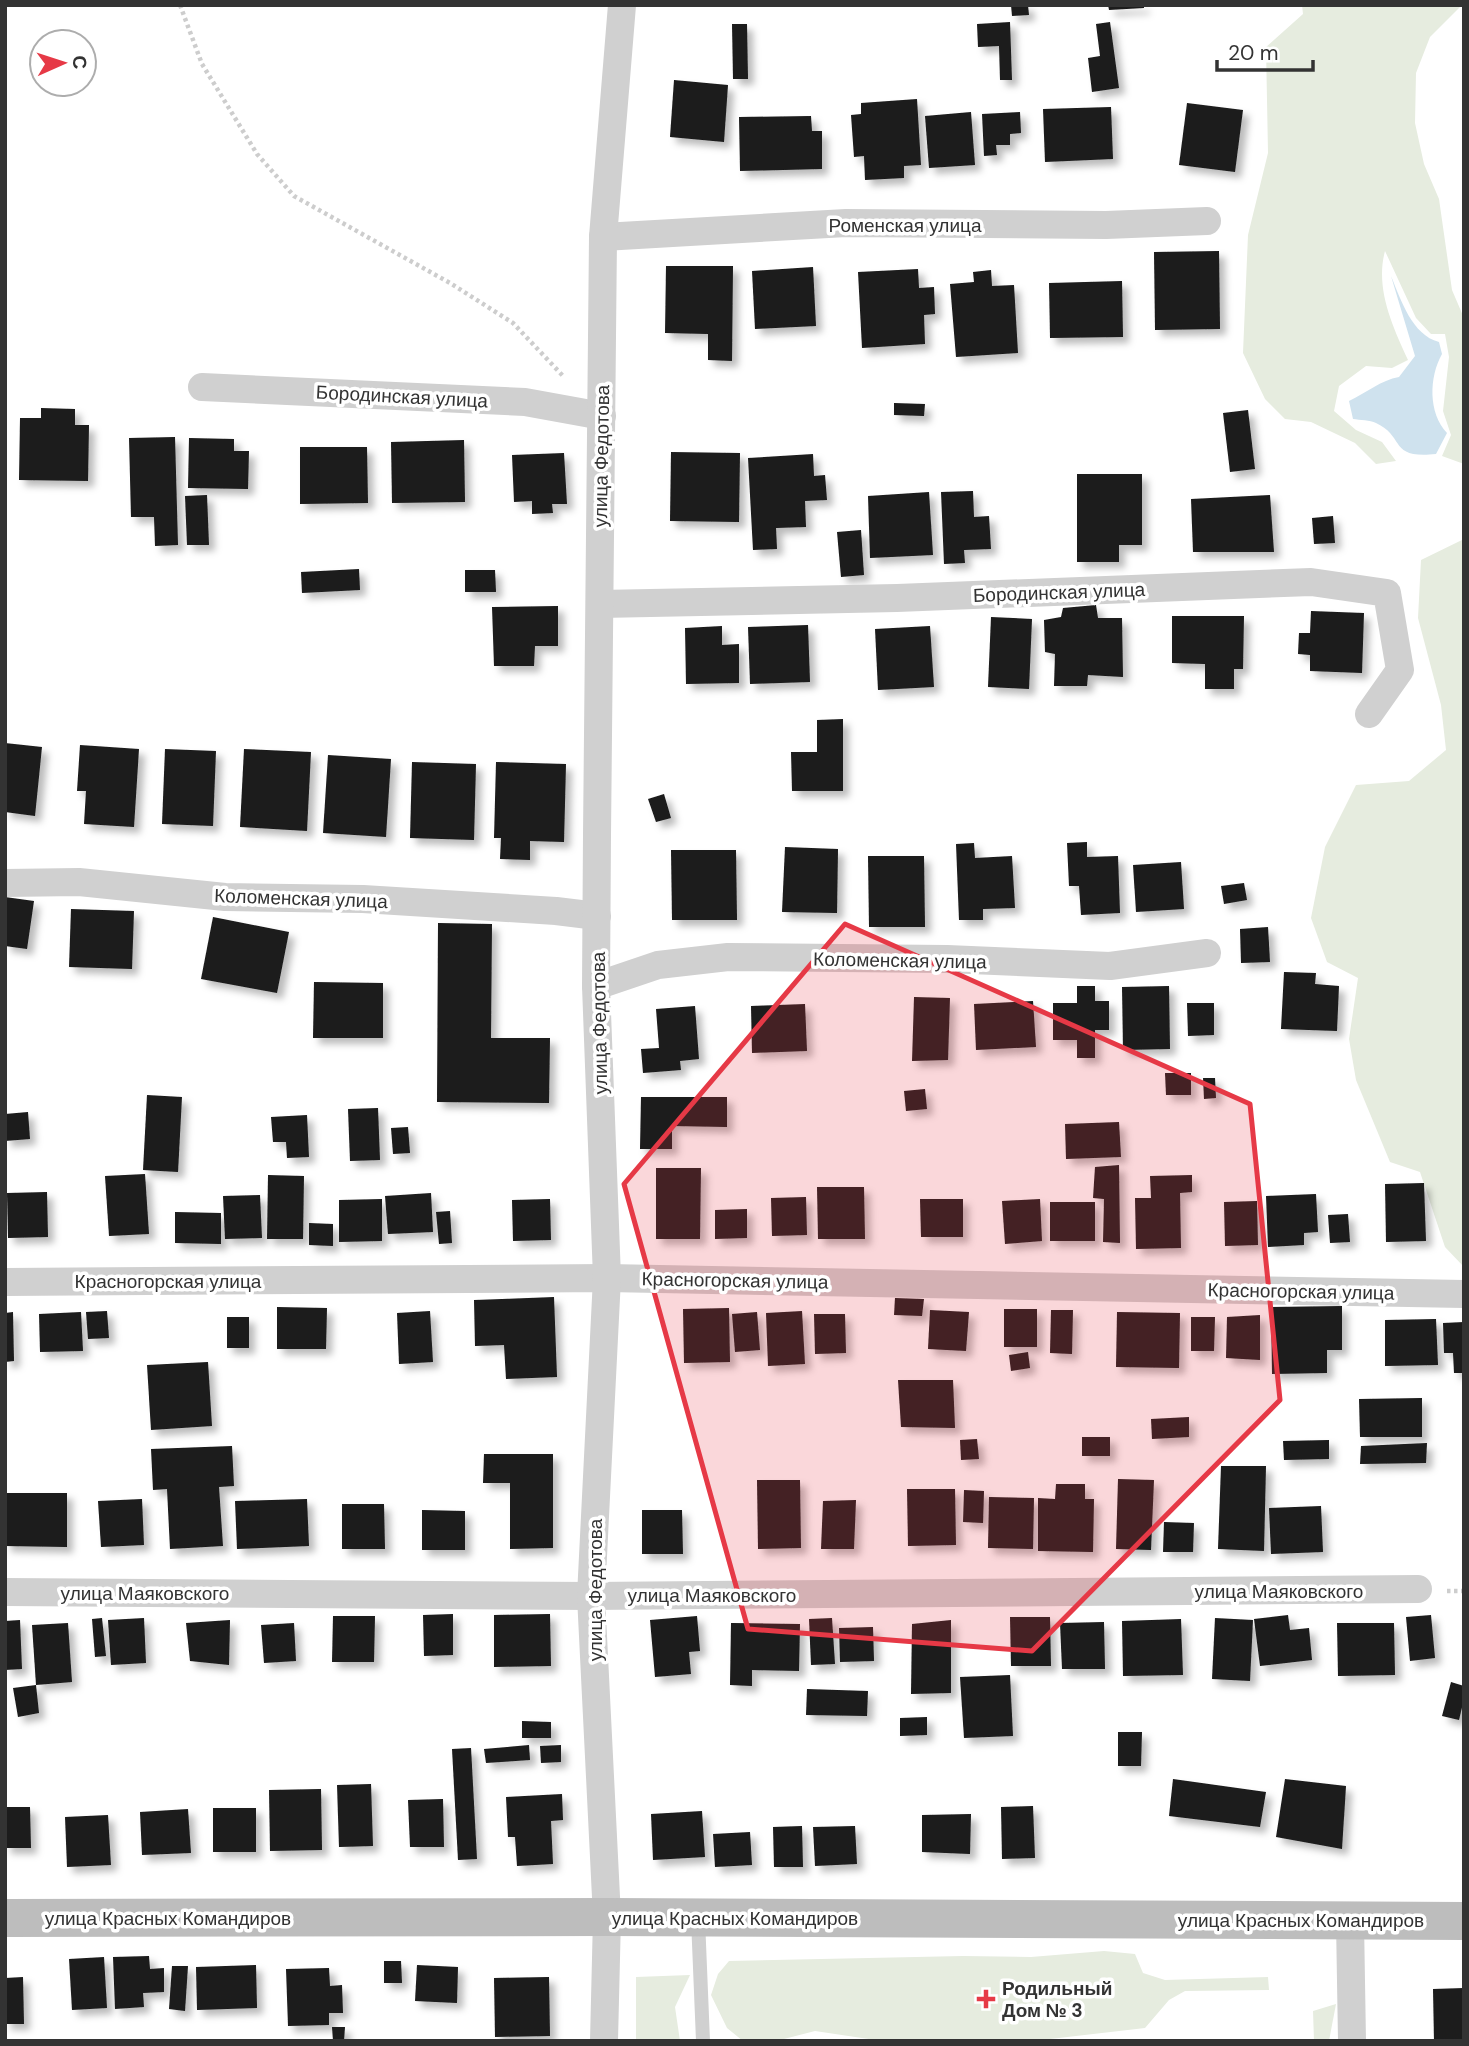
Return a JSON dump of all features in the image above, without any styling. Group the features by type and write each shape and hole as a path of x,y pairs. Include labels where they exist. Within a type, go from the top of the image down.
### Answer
{"street":[{"name":"улица Федотова","path":"604,2041 607,1917 591,1596 607,1278 596,986 601,416 603,237 622,7"},
{"name":"Роменская улица","path":"603,237 846,223 1105,225 1207,220"},
{"name":"Бородинская улица","path":"202,387 525,401 601,416"},
{"name":"Бородинская улица","path":"600,604 897,598 1311,582 1387,593 1400,670 1369,714"},
{"name":"Коломенская улица","path":"5,883 79,882 225,897 363,899 597,916"},
{"name":"Коломенская улица","path":"596,986 657,965 728,957 947,959 1110,966 1207,953"},
{"name":"Красногорская улица","path":"5,1282 607,1278 1464,1294"},
{"name":"улица Маяковского","path":"5,1592 591,1596 1418,1590"},
{"name":"улица Красных Командиров","path":"5,1918 607,1917 1464,1921"},
{"path":"1350,1921 1352,2041"}],"lane":[{"path":"698,1918 703,2041"}],"path":[{"path":"180,5 202,64 257,154 294,196 450,283 513,324 601,416"}],"highlighted area":[{"path":"845,924 1250,1104 1280,1400 1032,1651 748,1629 624,1184"}],"shaded area":[{"path":"1302,5 1462,5 1430,37 1416,73 1415,123 1424,164 1439,199 1452,290 1464,318 1464,464 1442,456 1451,435 1443,411 1449,357 1445,334 1431,334 1416,318 1385,251 1382,265 1384,293 1391,320 1408,360 1392,368 1366,366 1339,386 1334,411 1356,430 1382,442 1396,461 1376,464 1355,443 1311,422 1285,419 1265,399 1243,353 1248,235 1268,153 1266,47 1303,14"},
{"path":"1464,539 1464,1267 1445,1247 1420,1172 1390,1162 1356,1080 1349,1039 1358,978 1327,962 1311,918 1325,847 1356,785 1409,781 1446,750 1441,705 1418,618 1421,560"},
{"path":"1104,1951 1135,1954 1143,1973 1165,1980 1268,1977 1269,1990 1185,1991 1169,2000 1145,2028 1033,2041 882,2041 815,2031 784,2039 743,2041 727,2028 711,1995 718,1974 729,1961 1031,1957"},
{"path":"690,1975 675,2007 680,2041 636,2041 636,1977"},
{"path":"1336,2004 1329,2041 1314,2041 1313,2011"}],"water":[{"path":"1391,276 1403,306 1415,324 1430,338 1439,342 1442,354 1435,373 1433,395 1436,415 1447,433 1436,454 1411,453 1399,446 1391,434 1376,423 1353,419 1349,401 1399,377 1415,356"}],"building":[{"path":"1011,5 1028,5 1029,15 1012,16"},
{"path":"1108,5 1144,5 1144,8 1109,10"},
{"path":"1010,22 1012,80 1000,80 999,46 978,47 977,24"},
{"path":"1110,22 1119,88 1092,92 1088,58 1100,56 1096,24"},
{"path":"732,24 747,24 748,79 733,79"},
{"path":"674,80 728,85 724,142 670,137"},
{"path":"917,99 921,165 904,166 904,178 865,180 864,156 854,157 851,115 861,114 861,103"},
{"path":"1187,103 1243,110 1235,172 1179,165"},
{"path":"1111,107 1113,159 1045,162 1043,109"},
{"path":"971,112 975,165 929,168 925,116"},
{"path":"1020,112 1021,133 1010,134 1010,145 996,145 997,155 984,156 982,114"},
{"path":"811,116 812,131 822,131 822,169 740,171 739,117"},
{"path":"1219,251 1220,329 1155,330 1154,252"},
{"path":"666,266 733,266 732,361 708,360 708,334 665,333"},
{"path":"813,267 816,326 755,329 752,271"},
{"path":"918,269 919,288 934,287 935,314 924,315 925,344 862,348 858,272"},
{"path":"991,270 992,286 1014,285 1018,353 956,357 950,284 974,282 973,272"},
{"path":"1122,281 1123,337 1050,338 1049,283"},
{"path":"894,403 925,404 924,416 894,415"},
{"path":"41,408 75,409 75,425 89,425 88,481 19,480 20,418 41,418"},
{"path":"1248,410 1255,469 1230,472 1223,413"},
{"path":"175,437 178,545 155,546 154,517 131,517 129,438"},
{"path":"189,438 234,439 234,451 249,451 248,489 188,488"},
{"path":"464,440 465,502 392,503 391,442"},
{"path":"300,447 367,447 368,503 300,504"},
{"path":"671,452 740,453 739,522 670,521"},
{"path":"564,453 567,504 552,504 553,513 532,514 532,501 514,502 512,455"},
{"path":"813,454 814,476 825,475 827,500 805,501 806,527 776,528 777,549 753,550 748,458"},
{"path":"1077,474 1142,474 1142,545 1119,545 1119,562 1077,562"},
{"path":"973,491 974,517 989,516 991,549 964,550 965,563 944,564 941,492"},
{"path":"929,492 933,555 870,558 868,496"},
{"path":"207,495 209,545 187,545 185,496"},
{"path":"1270,495 1274,552 1193,552 1191,499"},
{"path":"1333,516 1335,543 1314,544 1312,518"},
{"path":"861,530 864,575 841,577 837,532"},
{"path":"359,569 360,590 302,593 301,572"},
{"path":"465,570 495,570 496,592 465,592"},
{"path":"1096,605 1098,618 1122,618 1123,677 1088,675 1087,686 1054,686 1055,654 1045,652 1044,620 1061,617 1063,608"},
{"path":"558,606 558,646 535,646 534,666 494,666 492,607"},
{"path":"1311,611 1364,613 1362,673 1310,671 1310,655 1298,654 1299,633 1310,633"},
{"path":"1172,616 1244,616 1243,669 1234,669 1234,689 1205,689 1205,664 1172,663"},
{"path":"991,617 1032,619 1029,689 988,687"},
{"path":"808,625 810,682 750,684 748,627"},
{"path":"722,626 722,645 739,644 739,683 686,684 685,628"},
{"path":"930,626 934,687 878,690 875,629"},
{"path":"843,719 843,791 792,791 791,752 817,752 817,720"},
{"path":"5,743 42,747 35,816 5,812"},
{"path":"80,745 139,749 134,827 84,824 86,791 77,791"},
{"path":"165,749 216,751 213,826 162,824"},
{"path":"244,749 311,752 307,831 240,827"},
{"path":"328,755 391,759 386,837 323,833"},
{"path":"412,762 476,764 474,840 410,838"},
{"path":"496,762 566,764 564,842 530,841 530,860 500,859 501,838 494,838"},
{"path":"664,794 671,818 656,822 648,799"},
{"path":"1087,842 1087,857 1118,856 1120,913 1081,915 1079,886 1069,886 1067,843"},
{"path":"974,843 975,858 1012,856 1015,908 983,909 983,920 959,920 956,844"},
{"path":"785,847 838,849 837,913 782,912"},
{"path":"671,850 736,850 737,920 672,920"},
{"path":"868,856 924,856 925,927 869,927"},
{"path":"1181,862 1184,909 1136,912 1133,865"},
{"path":"1244,883 1247,900 1224,904 1221,886"},
{"path":"5,897 34,901 27,949 5,946"},
{"path":"71,909 134,911 132,969 69,967"},
{"path":"213,917 289,932 277,993 201,979"},
{"path":"438,923 492,924 491,1038 550,1038 549,1103 437,1102"},
{"path":"1268,927 1270,962 1241,963 1240,929"},
{"path":"1284,972 1316,973 1315,984 1339,986 1337,1031 1281,1029"},
{"path":"314,982 383,983 383,1038 313,1038"},
{"path":"1077,986 1095,986 1095,1001 1109,1001 1109,1030 1095,1030 1095,1058 1077,1058 1077,1040 1053,1040 1053,1003 1077,1003"},
{"path":"1169,986 1170,1049 1123,1050 1122,987"},
{"path":"914,997 950,998 948,1060 912,1061"},
{"path":"1033,1001 1036,1047 976,1050 974,1004"},
{"path":"1187,1003 1214,1003 1214,1035 1188,1036"},
{"path":"805,1004 807,1051 752,1053 751,1006"},
{"path":"695,1006 699,1059 680,1061 681,1070 643,1073 641,1049 659,1048 656,1009"},
{"path":"1165,1073 1191,1073 1191,1095 1166,1095"},
{"path":"1203,1078 1215,1078 1216,1098 1204,1099"},
{"path":"925,1089 927,1109 906,1111 904,1091"},
{"path":"147,1095 182,1097 178,1172 143,1170"},
{"path":"641,1097 727,1097 727,1127 672,1126 672,1149 640,1149"},
{"path":"378,1108 380,1160 350,1161 348,1109"},
{"path":"28,1112 30,1139 5,1141 5,1114"},
{"path":"307,1115 309,1157 287,1158 286,1142 273,1142 271,1117"},
{"path":"1119,1122 1121,1157 1066,1159 1065,1124"},
{"path":"408,1127 410,1153 393,1154 391,1128"},
{"path":"1119,1165 1120,1243 1103,1242 1104,1199 1093,1198 1095,1167"},
{"path":"656,1168 701,1168 700,1239 656,1239"},
{"path":"145,1174 149,1234 109,1236 105,1176"},
{"path":"268,1175 304,1176 303,1239 267,1239"},
{"path":"1192,1175 1192,1192 1180,1193 1181,1248 1136,1249 1135,1198 1151,1198 1150,1176"},
{"path":"1424,1183 1426,1241 1386,1242 1385,1184"},
{"path":"817,1187 864,1187 865,1239 818,1239"},
{"path":"47,1192 48,1237 8,1238 7,1193"},
{"path":"431,1193 433,1232 388,1234 385,1196"},
{"path":"1316,1194 1318,1232 1304,1233 1304,1245 1268,1247 1266,1196"},
{"path":"260,1195 262,1238 225,1239 223,1196"},
{"path":"806,1197 807,1235 772,1236 771,1198"},
{"path":"382,1199 382,1241 339,1242 339,1200"},
{"path":"550,1199 551,1240 513,1241 512,1200"},
{"path":"920,1199 963,1199 963,1237 921,1237"},
{"path":"1040,1199 1042,1241 1005,1244 1002,1201"},
{"path":"1257,1201 1258,1245 1225,1246 1224,1202"},
{"path":"1050,1202 1095,1202 1095,1241 1050,1241"},
{"path":"747,1209 747,1238 715,1239 715,1210"},
{"path":"450,1211 452,1243 439,1244 436,1212"},
{"path":"175,1212 221,1213 221,1244 175,1243"},
{"path":"1348,1214 1350,1242 1330,1243 1328,1215"},
{"path":"309,1223 333,1224 333,1246 309,1245"},
{"path":"554,1297 557,1377 506,1379 504,1345 475,1346 474,1300"},
{"path":"895,1298 924,1299 922,1316 894,1315"},
{"path":"1342,1306 1342,1350 1327,1350 1327,1373 1272,1374 1271,1307"},
{"path":"277,1307 327,1308 326,1349 277,1349"},
{"path":"729,1308 730,1362 684,1363 683,1309"},
{"path":"1004,1309 1037,1309 1037,1347 1004,1347"},
{"path":"930,1310 969,1312 966,1351 928,1349"},
{"path":"1051,1310 1073,1310 1072,1354 1050,1353"},
{"path":"107,1311 109,1338 88,1339 86,1312"},
{"path":"430,1311 433,1362 399,1364 397,1313"},
{"path":"802,1311 805,1364 768,1366 766,1313"},
{"path":"13,1312 14,1361 5,1362 5,1313"},
{"path":"81,1312 83,1351 40,1352 39,1314"},
{"path":"757,1312 760,1350 735,1352 732,1314"},
{"path":"1117,1312 1180,1313 1179,1368 1116,1367"},
{"path":"814,1314 845,1314 846,1353 815,1354"},
{"path":"1260,1315 1260,1360 1226,1358 1227,1317"},
{"path":"227,1317 249,1317 249,1348 227,1348"},
{"path":"1191,1317 1215,1317 1214,1351 1191,1351"},
{"path":"1436,1319 1438,1365 1385,1366 1385,1320"},
{"path":"1464,1322 1464,1373 1454,1373 1453,1353 1444,1353 1443,1323"},
{"path":"1028,1352 1030,1368 1011,1371 1009,1355"},
{"path":"208,1362 212,1426 151,1430 147,1365"},
{"path":"898,1380 953,1380 955,1428 901,1427"},
{"path":"1422,1398 1422,1437 1360,1437 1359,1399"},
{"path":"1189,1417 1189,1437 1152,1439 1151,1419"},
{"path":"1082,1437 1110,1437 1110,1456 1082,1456"},
{"path":"977,1439 979,1459 961,1460 960,1440"},
{"path":"1329,1440 1329,1459 1284,1460 1283,1441"},
{"path":"1427,1443 1426,1463 1360,1464 1361,1446"},
{"path":"232,1446 234,1486 219,1487 223,1546 170,1549 167,1489 153,1490 151,1449"},
{"path":"484,1454 553,1454 553,1548 510,1549 510,1483 483,1483"},
{"path":"1221,1466 1266,1466 1264,1551 1218,1549"},
{"path":"1118,1479 1154,1480 1151,1550 1116,1549"},
{"path":"757,1480 800,1480 801,1548 758,1549"},
{"path":"1056,1484 1085,1484 1085,1499 1094,1499 1093,1552 1038,1551 1038,1498 1055,1499"},
{"path":"907,1489 955,1489 956,1545 908,1546"},
{"path":"964,1490 984,1491 983,1523 963,1522"},
{"path":"5,1493 67,1493 67,1547 5,1546"},
{"path":"989,1497 1034,1498 1033,1549 988,1548"},
{"path":"142,1499 144,1545 101,1547 98,1501"},
{"path":"307,1499 309,1546 237,1549 235,1501"},
{"path":"856,1500 854,1549 821,1549 823,1501"},
{"path":"342,1504 384,1504 385,1549 342,1549"},
{"path":"1321,1506 1323,1552 1271,1554 1269,1508"},
{"path":"422,1510 465,1511 465,1550 422,1550"},
{"path":"642,1510 682,1510 683,1554 642,1554"},
{"path":"1164,1522 1194,1523 1193,1552 1163,1552"},
{"path":"453,1614 453,1655 424,1656 423,1615"},
{"path":"550,1614 551,1666 494,1667 494,1615"},
{"path":"1288,1615 1290,1630 1309,1628 1312,1660 1260,1666 1254,1619"},
{"path":"1431,1615 1435,1658 1410,1661 1406,1617"},
{"path":"333,1616 375,1616 374,1662 332,1662"},
{"path":"697,1616 700,1651 689,1652 691,1674 655,1677 650,1620"},
{"path":"1010,1617 1050,1617 1051,1666 1011,1666"},
{"path":"102,1618 106,1656 95,1657 92,1619"},
{"path":"144,1618 146,1663 111,1665 108,1620"},
{"path":"832,1618 835,1664 811,1665 809,1619"},
{"path":"1215,1618 1253,1620 1250,1681 1212,1679"},
{"path":"1181,1619 1183,1675 1123,1676 1122,1621"},
{"path":"20,1620 22,1669 5,1670 5,1621"},
{"path":"230,1620 229,1665 190,1661 186,1623"},
{"path":"951,1620 951,1693 911,1694 912,1624"},
{"path":"1104,1622 1105,1669 1062,1669 1060,1623"},
{"path":"68,1623 72,1682 36,1685 32,1625"},
{"path":"294,1623 296,1661 264,1663 261,1625"},
{"path":"731,1623 800,1624 799,1671 752,1670 752,1686 730,1685"},
{"path":"1337,1623 1394,1623 1395,1675 1338,1676"},
{"path":"873,1627 874,1661 840,1662 839,1628"},
{"path":"1010,1675 1013,1736 964,1738 960,1677"},
{"path":"1451,1682 1464,1686 1459,1720 1442,1716"},
{"path":"36,1685 39,1713 18,1717 13,1688"},
{"path":"807,1689 868,1691 867,1716 806,1715"},
{"path":"927,1717 927,1735 900,1736 900,1718"},
{"path":"522,1721 551,1722 551,1738 522,1738"},
{"path":"1118,1732 1142,1732 1141,1766 1118,1766"},
{"path":"529,1745 530,1760 486,1763 484,1749"},
{"path":"561,1745 561,1762 541,1763 540,1746"},
{"path":"471,1748 477,1859 458,1860 452,1749"},
{"path":"1173,1779 1266,1792 1260,1827 1169,1816"},
{"path":"1285,1779 1346,1786 1342,1849 1276,1837"},
{"path":"371,1784 373,1846 339,1847 337,1785"},
{"path":"321,1789 322,1850 270,1851 269,1790"},
{"path":"562,1794 563,1820 551,1821 553,1864 517,1866 515,1837 508,1837 506,1797"},
{"path":"443,1799 444,1847 410,1847 408,1800"},
{"path":"1033,1806 1035,1858 1002,1859 1001,1807"},
{"path":"5,1807 30,1807 31,1848 5,1848"},
{"path":"213,1808 256,1808 256,1852 213,1852"},
{"path":"188,1809 191,1853 142,1855 140,1812"},
{"path":"702,1811 705,1857 653,1860 651,1814"},
{"path":"971,1814 970,1854 922,1852 922,1815"},
{"path":"108,1815 111,1865 67,1867 65,1817"},
{"path":"802,1826 803,1867 774,1867 773,1827"},
{"path":"855,1826 857,1864 815,1866 813,1827"},
{"path":"750,1832 752,1865 715,1867 713,1834"},
{"path":"149,1956 150,1969 164,1968 164,1992 143,1993 144,2007 115,2009 113,1957"},
{"path":"104,1957 107,2008 72,2010 69,1959"},
{"path":"384,1961 401,1961 402,1983 384,1983"},
{"path":"256,1965 257,2008 197,2010 196,1967"},
{"path":"417,1965 458,1967 457,2003 415,2001"},
{"path":"172,1966 188,1966 185,2011 169,2009"},
{"path":"329,1968 330,1986 342,1985 343,2013 329,2013 329,2025 288,2026 286,1969"},
{"path":"23,1977 24,2024 5,2024 5,1978"},
{"path":"549,1977 550,2036 495,2037 494,1978"},
{"path":"1464,1988 1464,2041 1434,2041 1433,1989"},
{"path":"332,2027 345,2027 344,2041 333,2041"}],"place":[{"name":"Родильный Дом № 3","path":"986,1999"}]}
